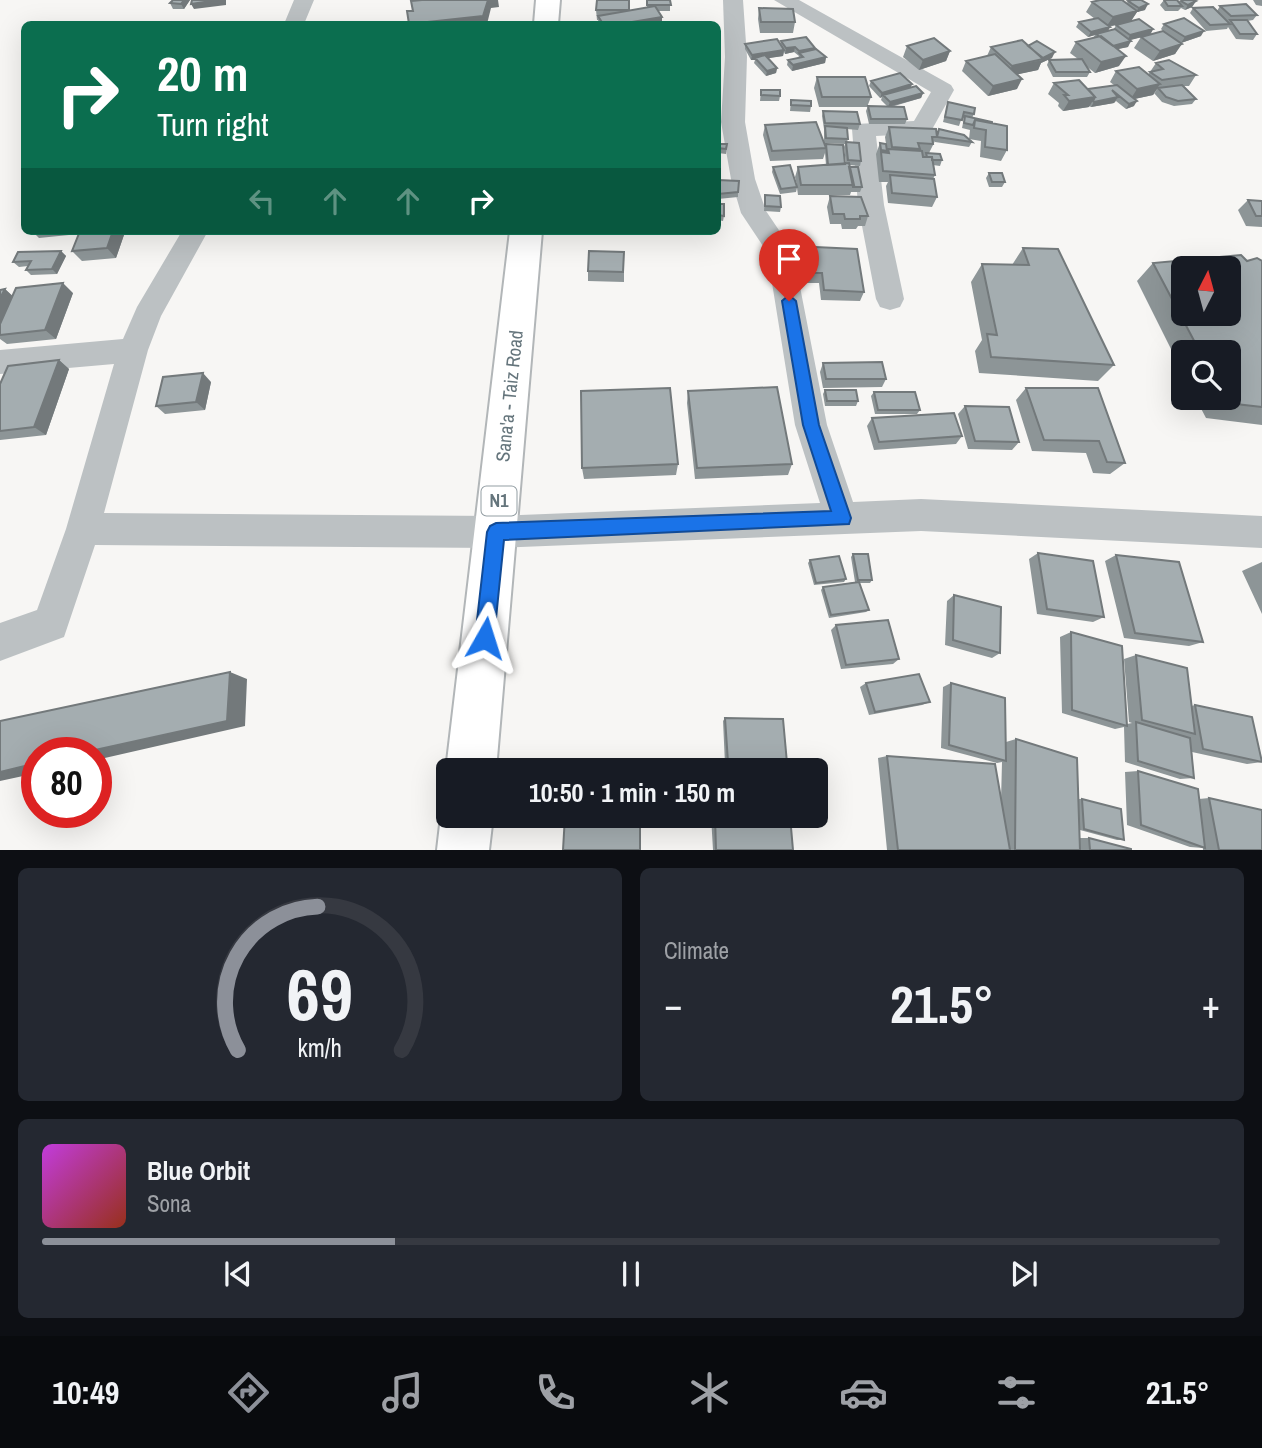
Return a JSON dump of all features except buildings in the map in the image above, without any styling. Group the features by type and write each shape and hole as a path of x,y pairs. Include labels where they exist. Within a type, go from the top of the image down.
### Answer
{"highway":[{"path":"546,21 548,0"},
{"name":"Sana'a - Taiz Road","path":"472,758 526,235"},
{"path":"463,849 466,828"}],"street":[{"path":"295,21 304,0"},
{"path":"733,0 736,57 733,122 743,179 754,213 780,251 811,425 842,518"},
{"path":"784,0 832,25 891,64 943,90 922,128 864,129 872,205 890,299"},
{"path":"0,642 51,624 83,529 133,350 147,316 193,235"},
{"path":"0,362 133,350"},
{"path":"83,529 496,532 921,515 1262,532"}],"route":[{"path":"485,638 496,532 842,518 811,425 789,301"}]}
